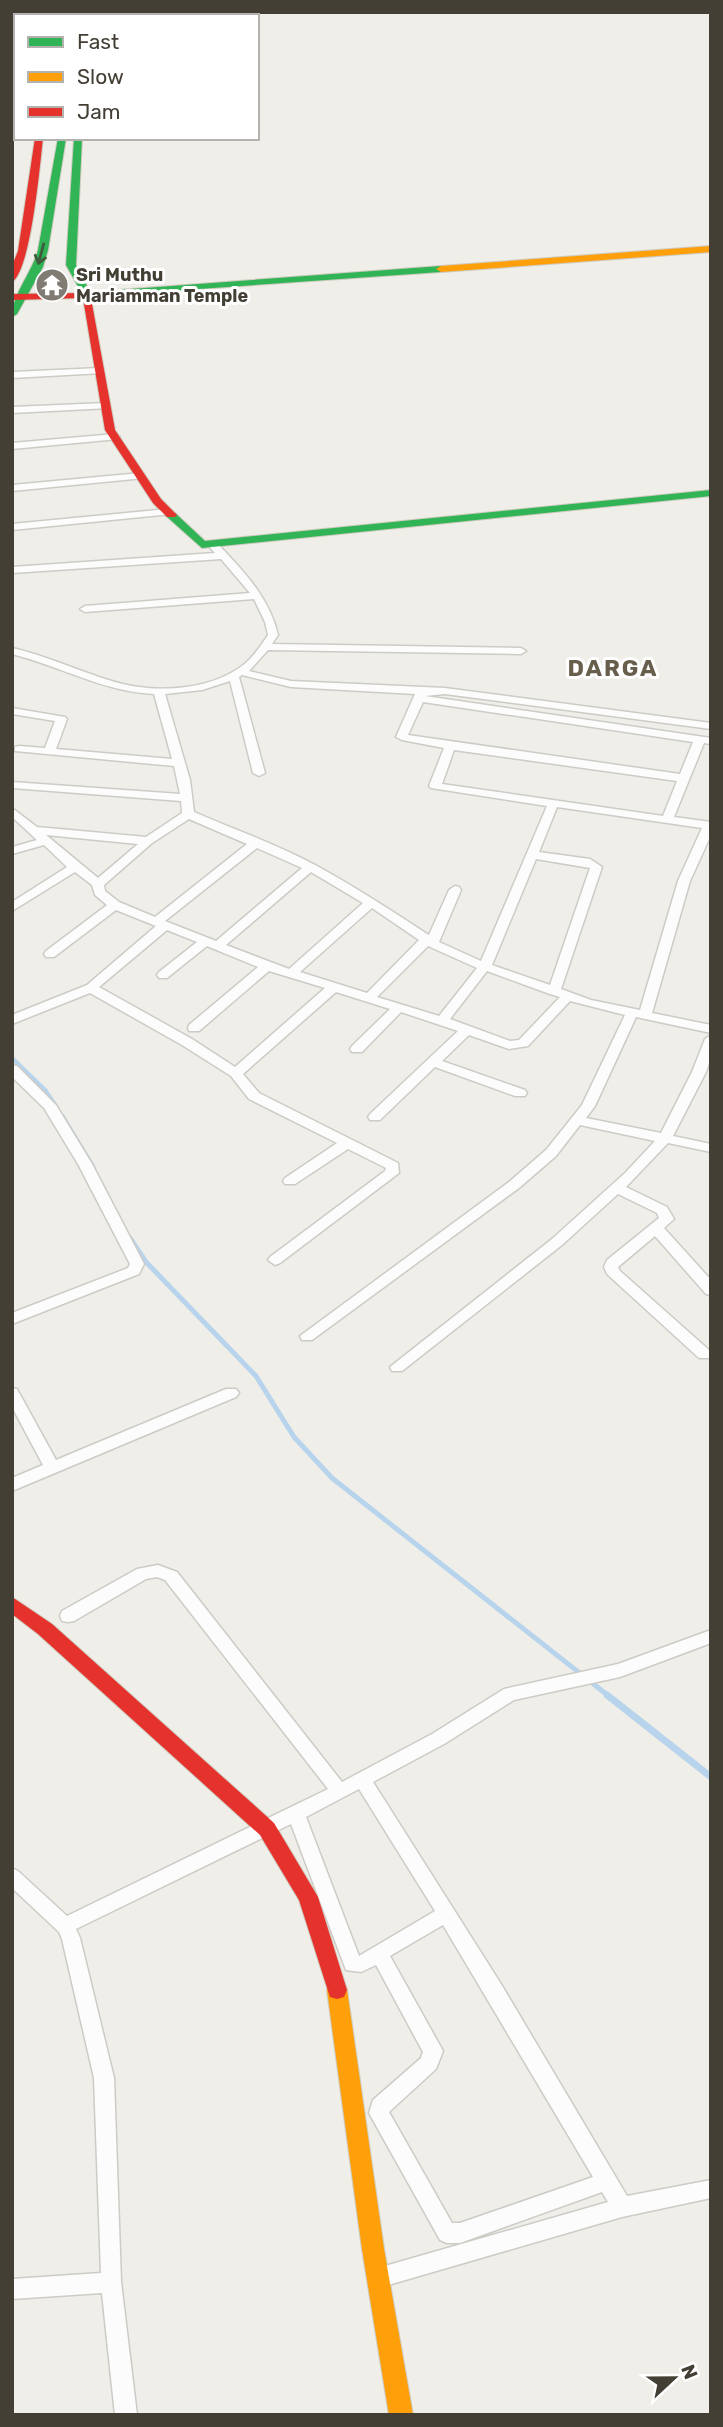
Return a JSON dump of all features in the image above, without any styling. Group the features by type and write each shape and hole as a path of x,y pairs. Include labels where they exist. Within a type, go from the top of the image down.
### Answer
{"main road":[{"path":"12,279 23,251 39,140"},
{"path":"12,314 18,297 40,258 51,211 62,140"},
{"path":"78,140 71,265 87,295 110,430 157,501 202,545 217,550 711,493"},
{"path":"51,211 72,211"},
{"path":"18,297 87,295 711,249"},
{"path":"12,1604 45,1629 267,1829 309,1897 337,1991 378,2278 401,2415"}],"street":[{"path":"12,375 100,371"},
{"path":"12,410 106,406"},
{"path":"12,446 116,438"},
{"path":"12,488 141,476"},
{"path":"12,527 168,512"},
{"path":"12,570 217,550 270,616 273,635 252,664 238,674 209,686 158,690 112,685 12,651"},
{"path":"85,609 256,596"},
{"path":"265,647 521,651"},
{"path":"238,674 291,684 420,695 705,740 683,778 667,820"},
{"path":"238,674 259,773"},
{"path":"158,690 179,763 188,814"},
{"path":"420,695 445,691 711,726"},
{"path":"420,695 402,737 683,778"},
{"path":"12,711 61,719 49,752"},
{"path":"307,1336 514,1185 551,1153 600,1084 639,1013 684,881 710,826 435,786 450,746"},
{"path":"19,749 179,763"},
{"path":"12,785 187,798"},
{"path":"442,1021 485,966 553,804"},
{"path":"12,811 98,884 99,892 115,905 211,945 332,989 516,1046 523,1043 568,996"},
{"path":"98,884 148,841 188,814"},
{"path":"188,814 310,867 429,940 485,966 588,1003 711,1029"},
{"path":"34,830 148,841"},
{"path":"12,851 46,841"},
{"path":"12,1020 91,988 160,924 257,842"},
{"path":"531,855 590,863 596,867 554,991"},
{"path":"12,907 75,867"},
{"path":"163,975 211,945 310,867"},
{"path":"368,999 429,940 455,890"},
{"path":"290,975 371,902"},
{"path":"50,954 115,905"},
{"path":"194,1028 267,966"},
{"path":"91,988 236,1073 254,1096 386,1160 393,1166 392,1173 275,1260"},
{"path":"236,1073 332,989"},
{"path":"357,1049 398,1008"},
{"path":"374,1117 466,1031"},
{"path":"397,1367 557,1242 617,1188 665,1138 699,1072 711,1039"},
{"path":"433,1062 520,1093"},
{"path":"12,1319 109,1282 134,1271 137,1264 57,1116 42,1096 14,1074"},
{"path":"576,1120 711,1148"},
{"path":"290,1181 348,1142"},
{"path":"617,1188 662,1210 667,1219 612,1263 614,1274 704,1354"},
{"path":"656,1228 711,1290"},
{"path":"12,1485 231,1393"},
{"path":"13,1396 52,1466"},
{"path":"68,1616 143,1573 158,1571 170,1576 340,1792"},
{"path":"65,1926 340,1792 438,1739 510,1694 620,1670 711,1636"},
{"path":"363,1780 494,1990 622,2207"},
{"path":"296,1814 350,1961 361,1964 446,1914"},
{"path":"12,1876 65,1926 71,1938 104,2078 111,2282 126,2415"},
{"path":"379,1954 433,2051 429,2063 380,2106 379,2113 447,2233 460,2233 605,2182"},
{"path":"378,2278 622,2207 711,2189"},
{"path":"12,2289 111,2282"}],"waterway":[{"path":"12,1058 45,1090 57,1108"},
{"path":"62,1116 93,1167"},
{"path":"130,1238 146,1262 256,1376 294,1437 332,1478 610,1697"},
{"path":"607,1695 711,1777"}],"traffic: fast":[{"path":"12,314 38,267 43,250 62,140"},
{"path":"78,140 71,265 87,295 441,269"},
{"path":"171,515 202,545 711,493"}],"traffic: slow":[{"path":"12,121 14,110"},
{"path":"441,269 711,249"},
{"path":"337,1990 373,2249 401,2415"}],"traffic: jam":[{"path":"12,279 23,251 39,140"},
{"path":"12,297 87,295 110,430 157,501 171,515"},
{"path":"12,1604 45,1629 267,1829 308,1897 337,1990"}],"place":[{"name":"Sri Muthu Mariamman Temple","path":"52,285"}],"district":[{"name":"DARGA","path":"613,668"}]}
